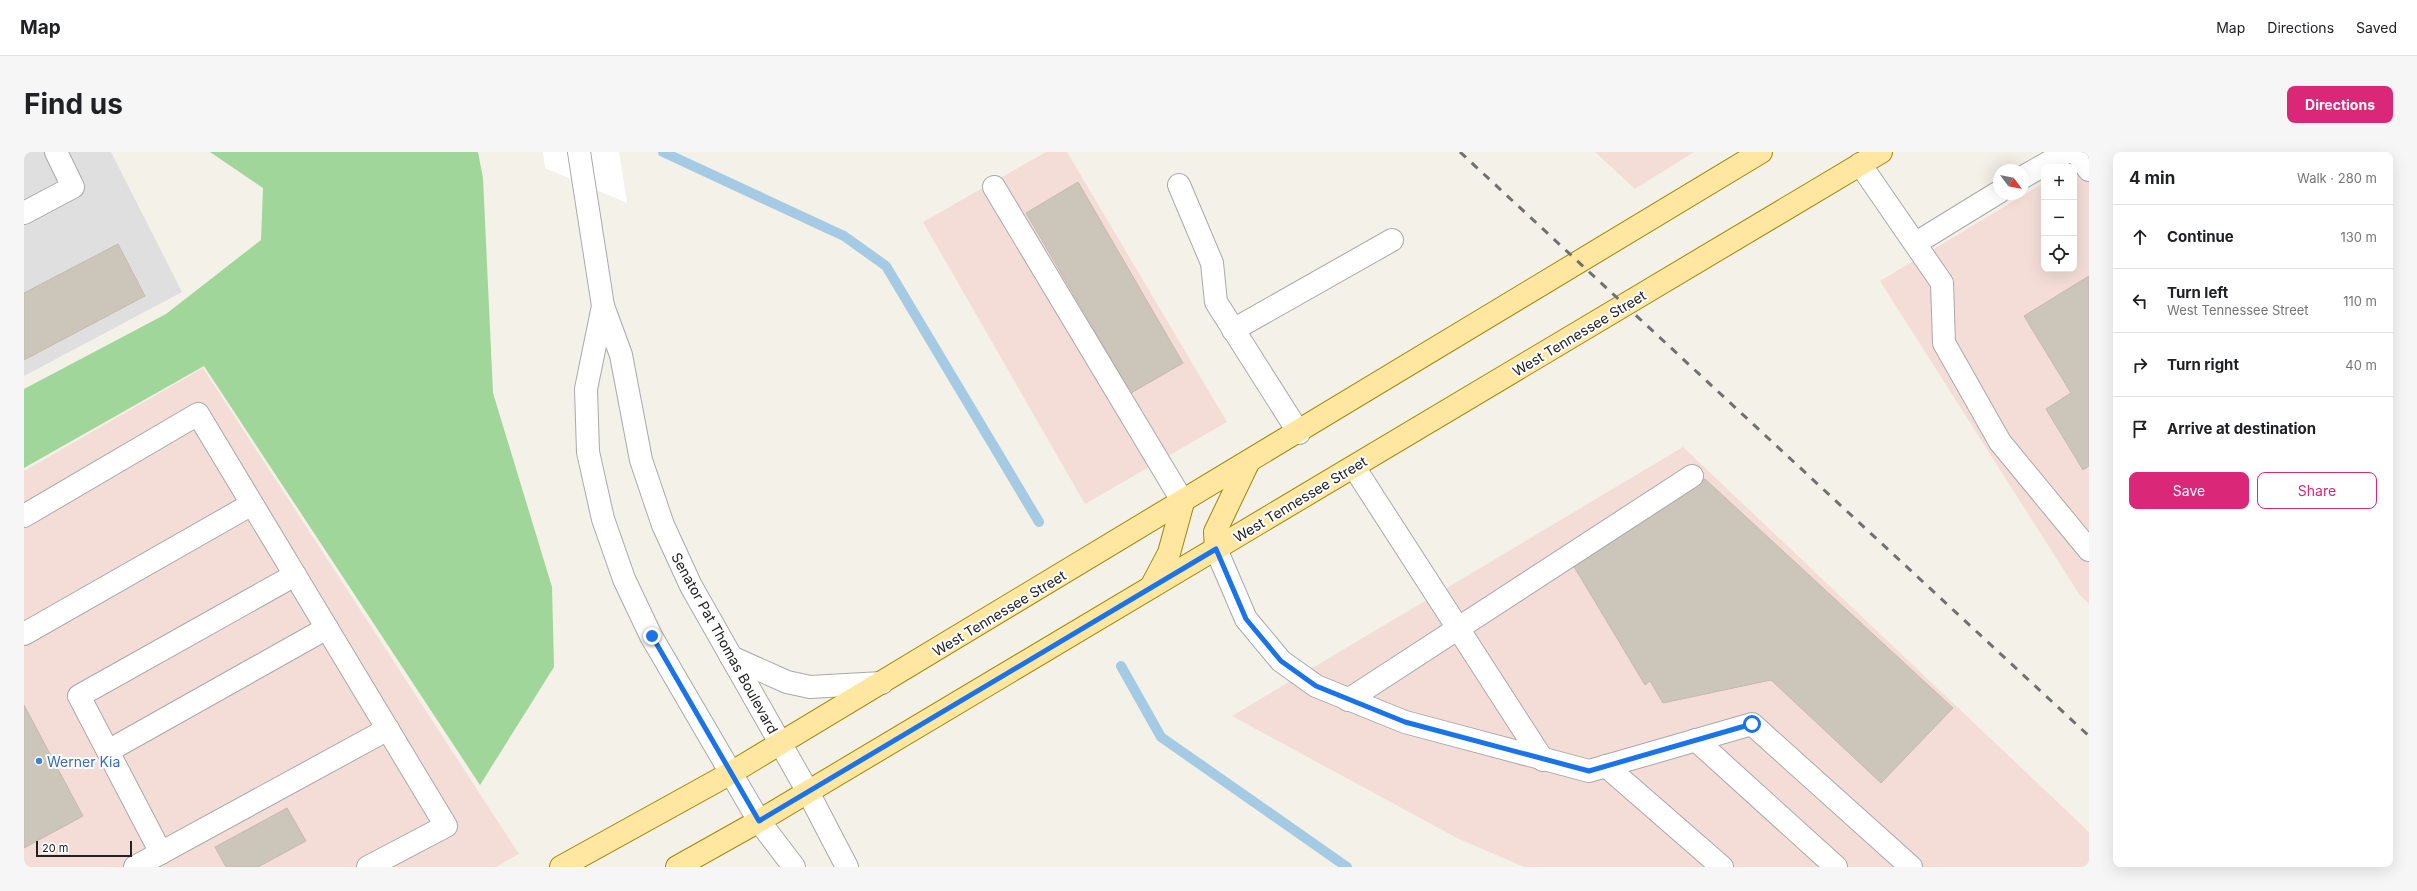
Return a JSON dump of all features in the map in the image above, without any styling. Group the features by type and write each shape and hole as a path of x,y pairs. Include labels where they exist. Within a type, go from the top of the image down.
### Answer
{"main road":[{"name":"West Tennessee Street","path":"561,867 731,773 780,744 1299,433 1761,152"},
{"name":"West Tennessee Street","path":"677,867 808,792 1881,152"},
{"path":"1216,549 1215,532 1248,463"},
{"path":"1150,588 1170,553 1183,502"}],"street":[{"path":"24,213 73,187 56,152"},
{"name":"Senator Pat Thomas Boulevard","path":"579,152 603,306 621,355 641,460 663,525 691,586 808,792 847,867"},
{"path":"2029,174 2067,152"},
{"path":"2076,152 2089,170"},
{"path":"1860,164 1916,243 1942,283 1944,343 2000,442 2089,550"},
{"path":"1179,185 1212,263 1216,302 1299,433"},
{"path":"994,187 1183,502"},
{"path":"1916,243 1993,196"},
{"path":"1234,330 1392,240"},
{"name":"Senator Pat Thomas Boulevard","path":"603,306 586,389 588,452 603,519 624,579 652,636 759,821 794,867"},
{"path":"24,516 198,414 446,826 368,867"},
{"path":"1354,467 1543,760"},
{"path":"1348,700 1692,476"},
{"path":"24,634 252,504"},
{"path":"1216,549 1246,619 1281,661 1316,686 1405,722 1543,760 1589,771 1752,724 1911,867"},
{"path":"161,853 79,696 295,575"},
{"path":"108,751 327,628"},
{"path":"731,657 787,682 810,687 882,683"},
{"path":"135,867 388,729"},
{"path":"1696,740 1836,867"},
{"path":"1606,766 1722,867"}],"shaded area":[{"path":"24,152 111,152 182,292 24,376"},
{"path":"1046,152 1067,152 1227,422 1085,504 923,222"},
{"path":"1595,152 1694,152 1635,189"},
{"path":"2089,156 2089,604 2079,594 1880,281 2016,200 2029,200 2029,192 2041,185 2041,272 2077,272 2076,164"},
{"path":"203,368 519,854 496,867 24,867 24,471"},
{"path":"1683,447 2089,832 2089,867 1524,867 1457,838 1232,716"}],"green space":[{"path":"210,152 478,152 483,178 493,393 552,587 554,667 480,785 204,366 24,468 24,389 166,314 261,240 263,188"}],"pier":[{"path":"543,152 619,152 627,203 545,168"}],"building":[{"path":"1078,182 1183,363 1131,393 1026,213"},
{"path":"118,244 145,296 24,360 24,293"},
{"path":"2089,276 2089,466 2083,470 2046,409 2071,393 2024,316"},
{"path":"1705,479 1953,708 1881,783 1771,680 1663,703 1650,681 1645,685 1570,560"},
{"name":"Werner Kia","path":"24,705 83,816 24,848"},
{"path":"287,808 306,841 258,867 226,867 215,847"}],"waterway":[{"path":"663,152 844,236 886,266 1039,522"},
{"path":"1121,666 1161,737 1347,867"}],"railway":[{"path":"1460,152 2089,736"}],"place":[{"name":"Werner Kia","path":"39,761"}],"route":[{"path":"652,636 759,821 1216,549 1246,619 1281,661 1316,686 1405,722 1503,750 1589,771 1752,724"}]}
